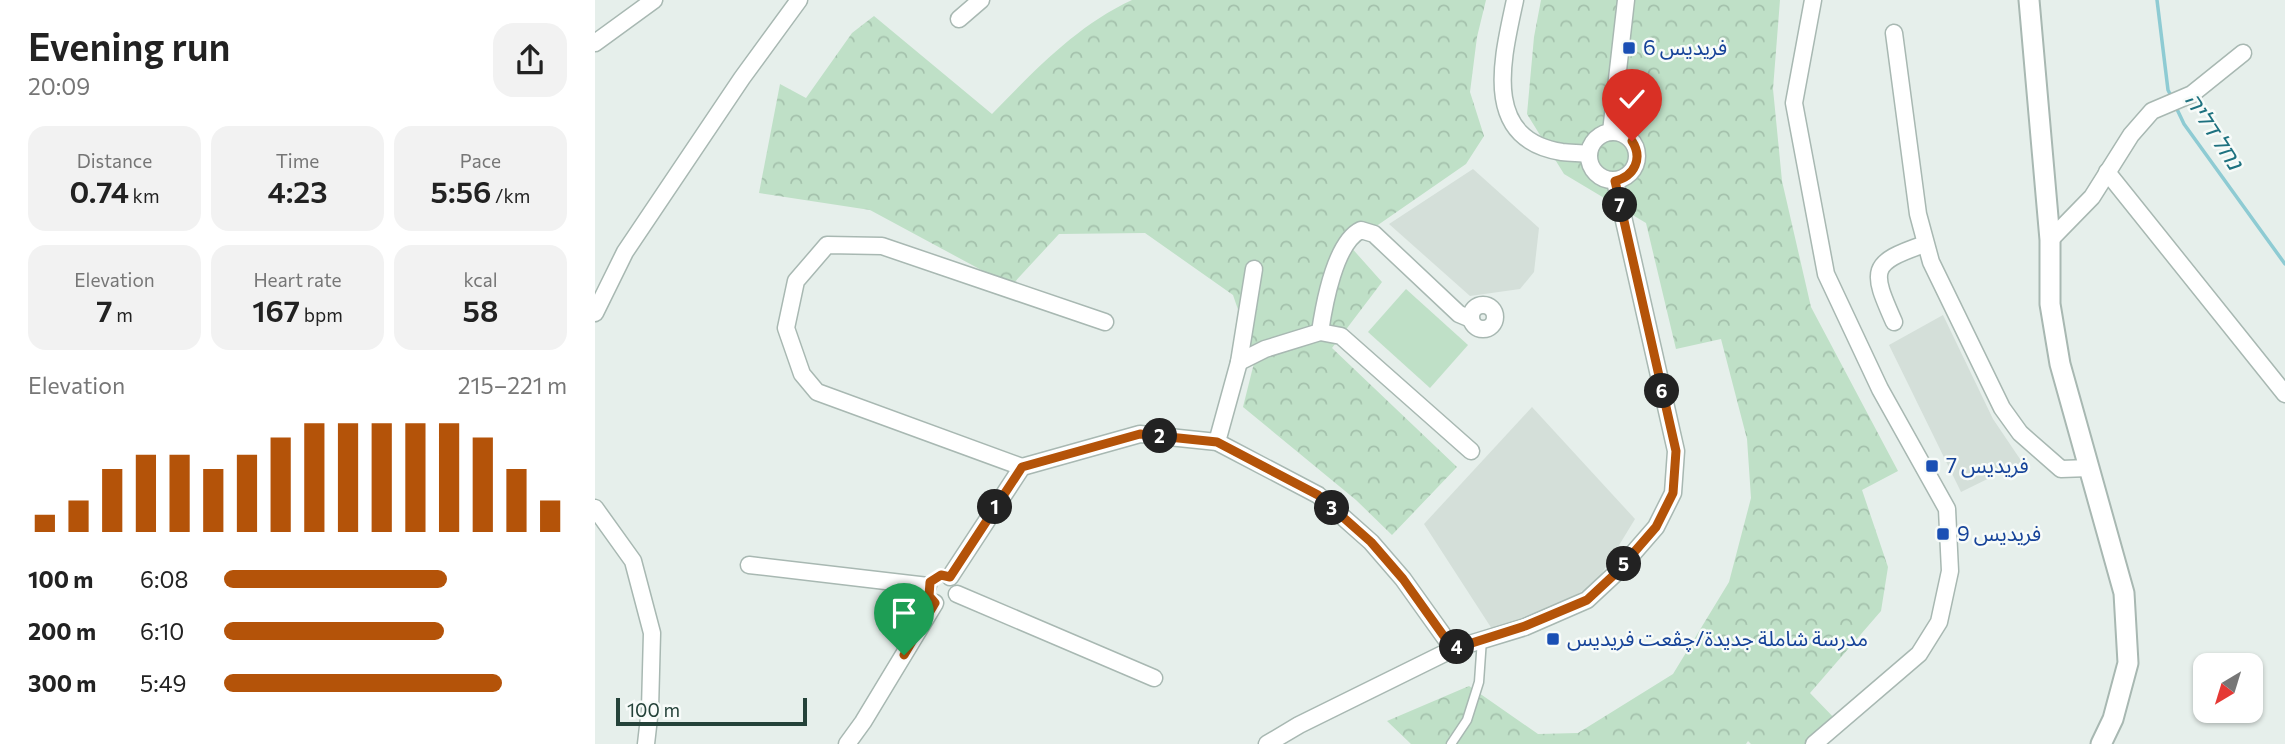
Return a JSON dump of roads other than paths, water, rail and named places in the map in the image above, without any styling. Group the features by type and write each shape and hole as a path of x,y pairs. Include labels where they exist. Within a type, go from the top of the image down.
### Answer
{"street":[{"path":"595,43 654,0"},
{"path":"595,313 625,252 742,78 799,0"},
{"path":"959,19 981,0"},
{"path":"1515,0 1505,49 1503,81 1508,118 1519,131 1543,147 1561,152 1589,154"},
{"path":"1611,132 1626,0"},
{"path":"1813,0 1794,103 1826,274 1880,389 1947,509 1950,571 1939,622 1919,654 1814,744"},
{"path":"2029,0 2050,240 2050,304 2060,364 2124,593 2128,663 2113,719 2101,744"},
{"path":"1894,33 1918,214 1937,277 2002,408 2021,433 2060,470 2089,468"},
{"path":"2050,240 2092,197 2131,135 2152,111 2192,94 2243,53"},
{"path":"1611,132 1626,135 1636,147 1637,155 1637,162 1629,175 1615,181 1599,176 1589,162 1589,154 1596,139 1611,132"},
{"path":"2107,172 2285,394"},
{"path":"1267,744 1299,725 1453,649 1525,626 1587,600 1616,573 1656,527 1673,493 1676,451 1615,181"},
{"path":"1320,332 1337,261 1350,238 1361,230 1374,234 1459,314 1471,319"},
{"path":"1894,322 1878,284 1881,271 1887,260 1893,256 1925,244"},
{"path":"1105,322 882,246 827,245 796,281 786,328 802,374 817,392 1022,467 1140,434 1217,442 1318,495 1371,542 1403,579 1453,649"},
{"path":"1217,442 1239,362 1254,269"},
{"path":"1239,362 1265,349 1320,332 1341,336 1471,451"},
{"path":"950,577 1022,467"},
{"path":"595,508 633,562 652,634 646,744"},
{"path":"749,565 928,586"},
{"path":"937,576 950,577 957,584 957,594 948,604 935,603 929,596 928,586 937,576"},
{"path":"957,594 1154,678"},
{"path":"846,744 863,722 935,603"}],"lane":[{"path":"1451,744 1467,720 1479,682 1482,639"}],"waterway":[{"name":"נחל דליה","path":"2157,0 2168,90 2172,98"},
{"name":"נחל דליה","path":"2175,105 2184,124 2285,264"}],"place":[{"name":"فريديس 6","path":"1629,48"},
{"name":"فريديس 7","path":"1932,466"},
{"name":"فريديس 9","path":"1943,534"},
{"name":"مدرسة شاملة جديدة/چڤعت فريديس","path":"1553,639"}]}
